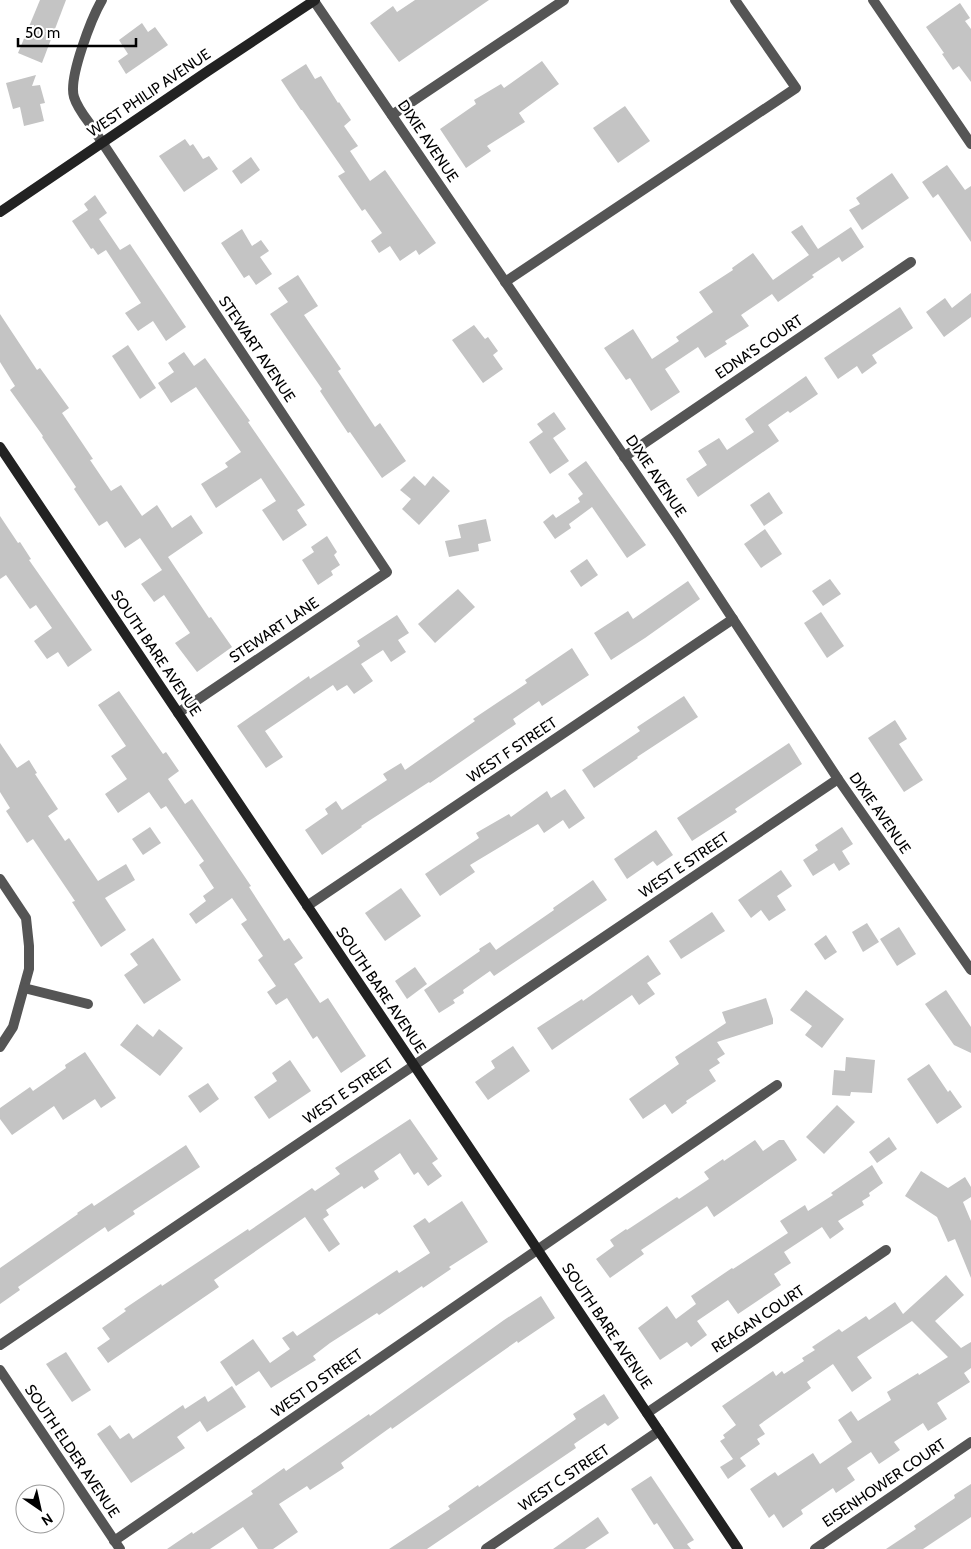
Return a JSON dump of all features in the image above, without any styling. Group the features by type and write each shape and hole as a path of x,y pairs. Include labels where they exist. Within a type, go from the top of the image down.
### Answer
{"street":[{"name":"STEWART AVENUE","path":"102,0 77,64 73,85 74,97 102,143 388,572"},
{"name":"WEST PHILIP AVENUE","path":"0,212 314,0"},
{"name":"DIXIE AVENUE","path":"314,0 733,619 838,779 971,970"},
{"path":"392,115 564,0"},
{"path":"506,282 796,88 735,0"},
{"path":"873,0 971,144"},
{"name":"EDNA'S COURT","path":"624,457 911,262"},
{"name":"SOUTH BARE AVENUE","path":"0,448 738,1549"},
{"name":"STEWART LANE","path":"178,713 388,572"},
{"name":"WEST F STREET","path":"307,906 733,619"},
{"name":"WEST E STREET","path":"0,1345 838,779"},
{"path":"0,879 26,918 29,954 29,969 14,1027 0,1047"},
{"path":"24,988 88,1004"},
{"name":"WEST D STREET","path":"117,1545 776,1085"},
{"name":"REAGAN COURT","path":"647,1413 886,1250"},
{"name":"SOUTH ELDER AVENUE","path":"0,1370 117,1545"},
{"name":"WEST C STREET","path":"486,1549 659,1431"},
{"name":"EISENHOWER COURT","path":"815,1549 971,1442"}],"building":[{"path":"40,0 66,0 42,63 18,53"},
{"path":"415,0 489,0 399,62 370,23 393,6 397,12"},
{"path":"960,3 970,18 965,21 971,29 971,82 959,66 953,70 926,27"},
{"path":"142,23 148,32 155,27 168,45 126,74 118,61 128,54 119,40"},
{"path":"542,61 559,84 519,113 525,122 487,146 491,151 466,168 440,129 476,104 474,100 501,84 504,88"},
{"path":"306,64 315,79 321,76 351,120 344,126 358,146 350,151 370,181 385,170 436,243 419,255 416,250 400,261 390,246 379,253 371,241 382,233 365,209 362,211 338,176 345,172 281,80"},
{"path":"36,75 32,86 40,85 45,103 40,104 44,121 24,126 20,107 13,109 6,83"},
{"path":"625,106 650,141 618,163 593,128"},
{"path":"185,139 190,146 193,144 203,159 209,156 218,169 184,192 159,156"},
{"path":"251,157 260,170 241,184 232,171"},
{"path":"947,165 965,190 971,186 971,242 938,194 933,198 922,182"},
{"path":"892,173 909,198 862,230 849,210 860,204 856,198"},
{"path":"95,195 107,213 99,219 120,250 130,244 186,327 166,341 153,321 138,331 125,313 141,303 106,250 98,255 93,248 91,249 72,221 88,210 84,204"},
{"path":"802,225 818,249 851,227 864,247 842,262 839,257 812,275 814,277 778,302 772,294 741,315 749,326 725,341 727,344 705,358 698,347 665,369 680,392 651,411 630,378 626,380 604,348 633,329 652,359 679,341 676,337 713,312 699,292 733,270 732,268 753,253 773,280 809,255 791,232"},
{"path":"242,229 252,246 261,240 269,251 260,257 272,274 256,285 249,275 244,278 221,243"},
{"path":"298,275 318,306 304,315 341,369 338,371 375,427 380,423 406,461 382,478 350,432 348,433 320,391 322,389 270,314 288,302 278,288"},
{"path":"971,293 971,317 944,337 926,312 945,298 952,308"},
{"path":"900,307 913,328 872,355 877,363 862,374 857,366 838,379 824,358"},
{"path":"0,314 37,370 40,368 69,408 62,413 93,459 90,460 111,491 121,485 142,516 157,505 172,528 191,515 203,533 168,557 209,618 211,617 232,647 197,672 175,643 190,633 164,595 154,602 141,584 162,570 140,538 125,548 107,521 99,526 74,489 76,487 43,436 10,390 15,386 0,362"},
{"path":"474,325 485,339 488,337 498,351 493,355 503,369 483,383 452,340"},
{"path":"128,345 156,388 140,399 112,356"},
{"path":"184,352 194,366 205,358 250,421 248,422 305,505 297,510 307,525 283,541 262,510 276,501 261,478 216,508 201,484 228,467 225,463 241,452 196,387 171,403 158,383 174,372 168,363"},
{"path":"806,376 818,394 768,425 779,441 698,497 686,479 707,465 698,451 719,438 727,450 754,432 745,419"},
{"path":"554,412 566,429 553,438 569,461 550,474 529,442 543,432 537,424"},
{"path":"586,461 646,545 627,558 592,507 569,524 571,528 555,539 543,522 553,514 556,518 580,502 578,498 583,494 568,474"},
{"path":"414,476 425,486 433,476 450,491 419,525 402,509 411,499 400,490"},
{"path":"769,492 783,513 764,526 750,505"},
{"path":"0,516 18,543 20,542 31,559 29,560 92,650 68,667 58,652 47,659 34,641 52,628 36,605 30,609 6,575 0,579"},
{"path":"486,519 491,541 478,544 479,551 449,557 445,541 461,538 458,525"},
{"path":"765,529 782,554 761,568 744,544"},
{"path":"327,536 337,552 334,555 340,565 331,571 333,575 318,585 302,560 314,552 311,547"},
{"path":"587,559 598,575 581,587 570,571"},
{"path":"830,579 841,594 823,606 812,591"},
{"path":"688,581 700,599 611,660 594,633 628,611 633,619"},
{"path":"458,589 475,607 435,643 418,624"},
{"path":"821,612 844,646 827,658 804,623"},
{"path":"397,615 409,633 398,640 406,652 391,662 383,650 361,664 373,681 354,694 347,685 337,691 333,685 265,731 283,757 266,768 237,726 309,676 310,679 360,646 357,641"},
{"path":"572,648 589,675 542,706 539,701 513,719 516,724 430,783 361,826 322,855 305,830 328,814 325,809 336,801 342,810 387,780 383,774 401,763 405,770 475,721 473,719 527,683 525,680"},
{"path":"119,691 163,754 166,752 179,771 168,779 185,804 192,799 251,886 249,887 284,941 289,938 303,958 294,964 320,1003 328,998 366,1056 341,1073 317,1036 313,1039 287,998 276,1005 267,992 276,986 258,960 263,956 241,924 247,920 232,898 196,924 189,914 206,901 203,896 214,888 199,865 204,861 166,806 161,809 149,792 118,813 105,794 127,779 111,756 126,746 98,705"},
{"path":"684,696 698,717 594,788 582,770 640,731 637,727"},
{"path":"895,720 907,739 899,744 923,780 904,792 868,738"},
{"path":"0,743 17,768 29,760 37,773 35,774 58,809 48,816 65,841 69,838 98,881 126,864 135,880 105,898 126,930 101,947 72,902 75,901 33,839 27,843 6,811 10,808 0,792"},
{"path":"789,743 802,764 735,809 737,812 692,841 677,818"},
{"path":"565,789 585,818 569,829 563,820 544,833 538,824 470,865 475,872 440,896 425,874 479,838 476,833 509,814 511,817 547,791 551,798"},
{"path":"150,827 161,843 143,855 132,839"},
{"path":"842,827 853,844 842,851 850,864 839,871 834,863 813,876 803,860 818,850 815,845"},
{"path":"656,830 673,855 657,866 653,861 627,879 614,859"},
{"path":"781,870 792,886 777,896 786,910 769,921 761,910 751,918 738,900"},
{"path":"593,880 607,900 494,976 490,971 463,990 464,993 453,1000 455,1003 439,1013 424,990 490,942 496,950 554,910 553,908"},
{"path":"401,888 421,916 385,941 365,913"},
{"path":"712,912 725,931 681,959 669,941"},
{"path":"867,923 879,942 863,952 852,932"},
{"path":"899,927 916,954 897,966 880,939"},
{"path":"826,935 837,952 825,960 814,944"},
{"path":"153,938 181,980 144,1004 124,975 138,965 130,954"},
{"path":"648,955 661,974 647,983 655,994 639,1005 632,995 552,1050 537,1028 582,999 583,1001"},
{"path":"415,967 427,984 407,999 395,981"},
{"path":"806,990 844,1019 822,1048 805,1035 812,1026 790,1010"},
{"path":"946,990 971,1027 971,1053 954,1045 925,1004"},
{"path":"766,998 773,1024 717,1042 725,1054 717,1059 720,1063 709,1070 716,1081 686,1101 687,1103 672,1114 665,1104 643,1119 629,1099 679,1064 675,1057 726,1023 722,1012"},
{"path":"137,1024 153,1037 159,1029 183,1048 160,1076 120,1045"},
{"path":"513,1046 530,1071 488,1100 475,1082 495,1068 491,1061"},
{"path":"85,1052 116,1098 101,1108 95,1099 63,1120 54,1106 12,1135 0,1119 0,1108 30,1087 33,1091 66,1068 65,1065"},
{"path":"846,1057 875,1060 872,1093 851,1092 850,1096 832,1095 834,1070 845,1071"},
{"path":"290,1060 311,1091 269,1119 254,1097 277,1081 272,1073"},
{"path":"929,1064 948,1092 950,1090 962,1107 937,1124 907,1079"},
{"path":"208,1083 219,1099 200,1113 188,1096"},
{"path":"837,1105 855,1122 824,1154 806,1137"},
{"path":"410,1119 438,1159 432,1163 442,1176 428,1186 418,1172 414,1175 400,1153 374,1171 379,1179 364,1189 362,1186 326,1210 329,1215 323,1219 340,1244 329,1252 305,1217 214,1280 219,1287 108,1363 97,1348 110,1339 102,1328 126,1311 124,1309 248,1229 249,1231 312,1188 315,1191 340,1174 335,1168"},
{"path":"889,1137 897,1149 877,1163 869,1152"},
{"path":"755,1140 763,1151 779,1140 784,1140 797,1160 714,1217 707,1206 641,1250 644,1254 610,1278 596,1259 614,1246 610,1240 709,1179 704,1172"},
{"path":"186,1145 200,1167 133,1211 135,1214 108,1232 105,1227 83,1242 18,1287 20,1290 0,1304 0,1268 92,1203 94,1206"},
{"path":"872,1165 883,1183 869,1193 870,1196 862,1201 864,1205 838,1221 844,1229 830,1239 822,1227 784,1252 791,1263 774,1274 781,1285 738,1314 728,1300 697,1321 707,1335 691,1347 687,1342 660,1360 638,1328 667,1306 676,1319 696,1304 691,1296 788,1233 780,1221 805,1205 808,1211 833,1195 831,1193"},
{"path":"921,1171 948,1188 965,1177 971,1187 971,1197 963,1202 971,1221 971,1278 955,1239 948,1242 937,1217 905,1196"},
{"path":"462,1201 488,1242 449,1267 451,1269 423,1288 422,1286 379,1315 377,1313 330,1343 313,1356 316,1360 271,1388 259,1371 236,1386 220,1362 253,1339 270,1363 290,1349 282,1338 293,1331 297,1336 397,1270 399,1273 430,1253 413,1226 425,1218 429,1223"},
{"path":"946,1275 964,1295 935,1321 961,1348 971,1342 971,1368 964,1373 970,1382 937,1403 947,1419 928,1431 923,1423 894,1442 900,1450 879,1464 871,1452 847,1468 855,1480 836,1493 833,1488 801,1510 803,1514 783,1528 774,1514 769,1518 750,1489 775,1472 778,1476 813,1453 820,1464 852,1442 838,1420 851,1411 858,1421 891,1400 887,1392 948,1357 912,1321 857,1357 872,1378 852,1392 833,1364 807,1382 811,1388 759,1425 765,1434 757,1439 760,1444 740,1458 746,1466 728,1479 720,1467 733,1459 720,1441 725,1438 723,1435 736,1425 722,1406 773,1371 776,1376 782,1371 784,1374 804,1361 802,1358 815,1350 812,1347 839,1329 842,1332 866,1316 869,1320 895,1302 903,1314"},
{"path":"541,1296 555,1318 518,1343 517,1341 392,1429 391,1427 341,1463 344,1468 310,1490 307,1486 279,1504 298,1532 273,1549 258,1549 243,1527 210,1549 167,1549 253,1494 251,1491 284,1468 286,1471 369,1414 370,1416 504,1320"},
{"path":"66,1352 91,1390 72,1402 46,1364"},
{"path":"232,1386 246,1407 207,1432 200,1421 177,1437 185,1448 131,1483 97,1434 110,1425 120,1439 129,1433 133,1439 183,1405 185,1409 205,1396 208,1402"},
{"path":"604,1394 619,1418 608,1426 605,1423 574,1444 576,1448 427,1549 389,1549 450,1509 448,1506 478,1485 479,1487 576,1419 573,1414"},
{"path":"651,1476 694,1540 687,1544 691,1549 674,1549 657,1523 654,1525 631,1489"},
{"path":"971,1484 971,1517 923,1549 886,1549 916,1529 914,1526 955,1498 954,1495"},
{"path":"598,1517 609,1533 585,1549 553,1549"}]}
